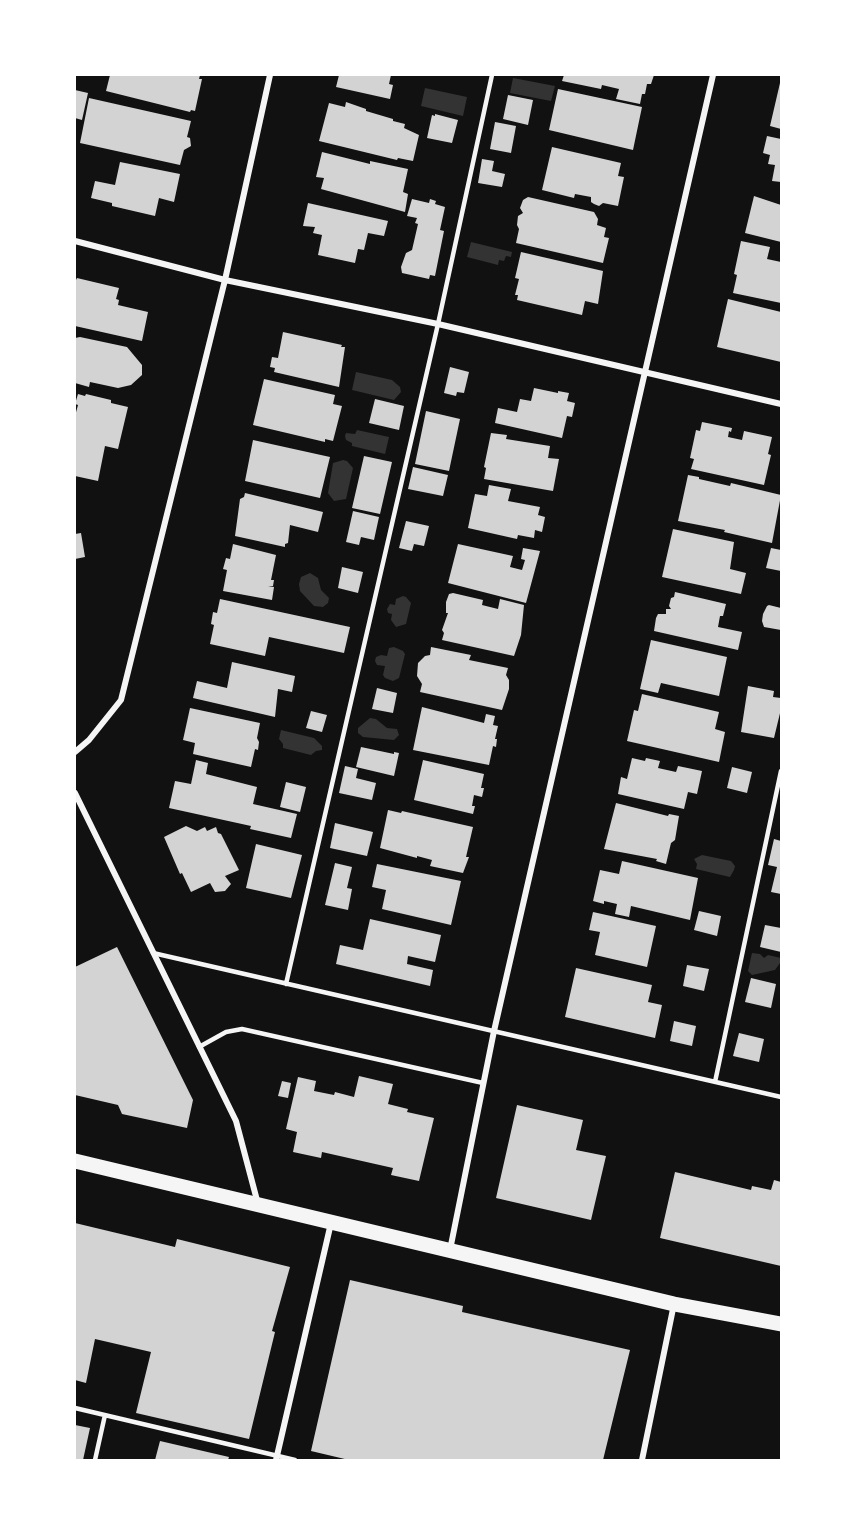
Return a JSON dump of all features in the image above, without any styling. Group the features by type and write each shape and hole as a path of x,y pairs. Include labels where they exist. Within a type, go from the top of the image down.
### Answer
{"main road":[{"path":"75,1161 674,1304 781,1324"}],"street":[{"path":"75,752 90,740 121,700 225,280 270,75"},
{"path":"450,1250 494,1031 713,75"},
{"path":"75,241 225,280 438,324 781,404"},
{"path":"75,793 236,1121 258,1205"},
{"path":"277,1458 331,1222"},
{"path":"642,1460 674,1304"}],"lane":[{"path":"286,984 438,324 492,75"},
{"path":"715,1082 781,771"},
{"path":"153,953 781,1097"},
{"path":"199,1047 226,1032 242,1029 483,1083"},
{"path":"75,1408 277,1458 295,1460"},
{"path":"95,1460 105,1415"}],"shaded area":[{"path":"513,78 555,86 551,101 510,93"},
{"path":"425,88 467,97 463,116 421,106"},
{"path":"471,242 512,252 511,257 506,256 504,261 499,260 498,265 467,257"},
{"path":"356,372 392,380 400,387 401,392 394,400 352,390"},
{"path":"357,430 389,437 385,454 352,446 345,436 346,433 355,434"},
{"path":"343,460 353,468 346,499 334,501 328,493 333,463"},
{"path":"310,573 318,578 321,590 329,598 328,603 323,607 314,606 300,591 301,577"},
{"path":"403,596 411,603 406,624 396,627 391,620 392,614 388,613 387,609 390,604 395,605 396,599"},
{"path":"394,647 405,654 399,678 393,681 383,675 385,666 377,665 375,661 376,657 387,656 389,648"},
{"path":"370,718 376,719 387,728 397,729 399,735 394,740 363,737 358,733 358,728"},
{"path":"281,730 314,738 322,746 322,750 311,755 283,748 279,739"},
{"path":"702,855 731,861 735,866 730,877 696,869 697,864 694,859"},
{"path":"752,953 760,954 764,958 768,955 781,958 780,963 775,970 752,975 748,971"}],"building":[{"path":"110,75 200,75 199,79 202,79 195,111 190,112 106,91"},
{"path":"339,75 391,75 389,84 393,85 390,99 336,87"},
{"path":"564,75 654,75 651,84 647,84 645,94 642,94 640,104 616,99 619,89 602,85 601,89 562,81"},
{"path":"781,83 781,129 770,126"},
{"path":"558,89 642,107 633,150 549,130"},
{"path":"75,90 88,93 82,120 75,118"},
{"path":"508,95 533,100 528,125 503,119"},
{"path":"89,98 191,121 187,137 190,138 191,146 184,150 180,165 80,143"},
{"path":"346,102 405,124 404,128 419,135 413,161 398,158 397,160 319,141 329,103 345,107"},
{"path":"435,114 458,120 452,143 427,138 432,115 435,116"},
{"path":"495,122 516,126 511,153 490,149"},
{"path":"767,136 781,139 781,182 772,181 775,165 768,164 770,155 763,153"},
{"path":"552,147 621,163 618,176 624,177 618,206 603,203 599,206 591,202 591,197 575,194 574,198 542,190"},
{"path":"322,152 370,164 370,161 408,169 403,192 408,194 405,212 321,189 324,178 316,177"},
{"path":"482,159 494,161 492,171 505,174 502,187 478,183"},
{"path":"120,162 180,174 174,202 159,198 155,216 112,206 112,203 91,198 95,181 115,185"},
{"path":"754,196 781,205 781,242 745,233"},
{"path":"528,197 594,212 598,219 597,225 606,228 604,237 609,238 603,263 516,243 519,229 518,216 523,213 520,208 523,200"},
{"path":"412,199 429,203 430,199 436,201 435,204 445,207 440,230 444,231 435,276 430,275 429,279 402,273 401,267 406,253 412,250 418,224 415,223 417,218 407,216"},
{"path":"308,203 388,221 384,236 368,233 364,250 358,249 355,263 318,255 322,235 313,233 315,227 303,226"},
{"path":"741,241 770,247 767,259 781,262 781,303 733,293 737,275 734,274"},
{"path":"521,252 603,271 598,304 585,301 582,315 517,300 518,295 515,295 519,279 515,278"},
{"path":"77,278 119,288 116,299 119,300 118,305 148,312 142,341 75,326 75,282"},
{"path":"728,299 781,312 781,362 717,347"},
{"path":"283,332 345,347 339,387 274,372 275,368 270,367 272,357 278,358"},
{"path":"80,337 127,347 142,365 142,375 131,385 118,388 90,382 89,387 75,383 75,338"},
{"path":"450,367 469,372 464,393 457,392 456,396 444,393"},
{"path":"264,379 335,395 333,404 342,406 333,441 325,439 325,442 253,425"},
{"path":"534,388 569,393 567,401 575,403 572,417 567,416 562,438 495,423 498,408 517,412 520,399 531,401"},
{"path":"78,394 111,400 111,403 128,407 118,449 105,446 98,481 75,476 75,416 78,405 75,404"},
{"path":"375,399 404,406 399,430 369,423"},
{"path":"426,411 460,419 449,471 415,464"},
{"path":"702,422 732,428 728,437 742,440 744,431 772,437 768,454 771,455 764,485 691,469 694,459 690,458 696,430 700,431"},
{"path":"491,433 507,435 506,439 550,446 548,458 559,459 553,491 484,479 486,468 484,467"},
{"path":"253,440 330,457 320,498 245,481"},
{"path":"364,456 392,462 380,514 352,508"},
{"path":"413,467 448,475 443,496 408,489"},
{"path":"688,475 730,486 731,483 781,495 772,543 724,532 725,530 678,521"},
{"path":"489,485 511,489 508,501 540,507 538,515 545,517 542,532 535,530 534,538 518,535 517,539 468,528 475,494 487,496"},
{"path":"245,493 323,512 318,532 290,525 288,543 285,547 235,536 240,499"},
{"path":"353,511 379,517 374,540 361,537 359,545 346,542"},
{"path":"406,521 429,526 424,546 414,544 412,551 399,548"},
{"path":"673,529 734,542 730,569 746,573 741,594 662,577"},
{"path":"81,533 85,557 75,559 75,534"},
{"path":"233,544 276,555 271,580 274,580 273,586 268,586 274,587 272,600 223,591 227,570 223,569 226,558 230,559"},
{"path":"458,544 513,556 510,567 522,570 525,560 521,559 523,548 540,551 526,603 448,583"},
{"path":"771,548 781,550 781,571 766,568"},
{"path":"342,567 363,572 358,593 338,588"},
{"path":"675,592 726,604 718,627 742,632 738,650 654,631 658,614 666,614 666,609 671,609 669,606"},
{"path":"449,594 483,600 482,605 498,609 500,599 524,605 521,635 514,656 442,640 444,633 442,630 448,613 446,613 446,602"},
{"path":"220,599 350,627 344,653 269,637 265,656 210,644 214,625 211,624 213,612 217,613"},
{"path":"769,605 781,608 781,630 764,627 763,614"},
{"path":"651,640 727,657 719,696 661,683 658,693 640,689"},
{"path":"431,647 471,655 469,660 508,668 506,675 509,680 509,689 502,710 420,692 422,684 417,676 418,663 425,656 430,655"},
{"path":"232,662 295,676 292,692 278,689 275,717 193,698 197,681 227,688"},
{"path":"748,686 774,691 773,697 781,698 781,709 774,738 741,732"},
{"path":"377,688 397,693 393,713 372,709"},
{"path":"642,694 719,712 715,729 725,732 719,762 627,741 634,710 638,711"},
{"path":"422,707 484,723 486,714 495,716 493,725 498,726 495,739 497,739 489,765 413,750"},
{"path":"190,708 260,723 257,738 258,750 255,749 251,767 193,754 195,743 183,740"},
{"path":"311,711 327,715 322,732 306,728"},
{"path":"361,747 399,753 394,776 356,767"},
{"path":"632,758 660,761 658,768 676,772 678,766 702,771 697,794 688,792 684,809 618,794 621,777 627,779"},
{"path":"196,760 208,763 206,774 257,787 253,804 297,814 291,838 250,829 251,826 169,808 175,781 191,784"},
{"path":"423,760 484,774 482,797 474,795 473,814 414,800"},
{"path":"345,766 358,769 356,778 376,783 372,800 339,793"},
{"path":"732,767 752,772 747,793 727,788"},
{"path":"286,782 306,787 300,812 280,807"},
{"path":"616,803 668,816 669,814 679,816 675,840 671,843 666,864 656,861 657,859 604,849"},
{"path":"388,810 473,827 466,857 469,857 463,873 430,866 432,860 380,848"},
{"path":"335,823 373,832 367,856 330,848"},
{"path":"186,826 197,831 205,827 207,831 216,827 218,833 221,834 239,870 225,876 231,884 225,891 215,892 210,883 191,892 182,873 180,874 164,837"},
{"path":"774,839 781,841 781,894 771,892 777,867 768,865"},
{"path":"256,844 302,855 291,898 246,888"},
{"path":"622,861 698,878 690,920 631,906 629,917 615,914 617,904 593,901 600,870 619,874"},
{"path":"335,863 352,867 347,888 352,889 348,910 325,905"},
{"path":"377,864 461,881 451,925 382,909 386,890 372,887"},
{"path":"699,911 721,916 717,936 694,930"},
{"path":"593,912 656,926 647,967 595,955 600,932 589,930"},
{"path":"370,919 441,935 435,962 408,956 407,964 433,970 430,986 336,964 340,945 363,950"},
{"path":"765,925 781,928 781,952 760,947"},
{"path":"117,947 193,1100 187,1128 122,1114 118,1105 75,1095 75,967"},
{"path":"687,965 709,969 704,991 683,986"},
{"path":"576,968 652,985 648,1002 662,1005 655,1038 565,1017"},
{"path":"751,978 776,984 771,1008 745,1002"},
{"path":"674,1021 696,1026 692,1046 670,1041"},
{"path":"739,1033 764,1039 759,1062 733,1056"},
{"path":"359,1076 393,1084 388,1104 408,1109 407,1112 434,1118 419,1181 391,1175 393,1168 322,1152 321,1158 293,1152 297,1132 286,1129 298,1077 316,1081 314,1091 334,1095 335,1092 354,1097"},
{"path":"282,1081 291,1083 288,1098 278,1096"},
{"path":"517,1105 583,1120 576,1150 606,1156 591,1220 496,1198"},
{"path":"675,1172 751,1190 752,1186 771,1190 774,1180 781,1182 781,1266 660,1238"},
{"path":"75,1223 175,1247 177,1239 290,1267 272,1331 275,1332 249,1439 136,1413 151,1352 95,1339 86,1383 75,1380"},
{"path":"350,1280 463,1306 462,1312 630,1350 603,1460 349,1460 311,1451"},
{"path":"75,1425 90,1428 83,1460 75,1460"},
{"path":"160,1441 229,1457 228,1460 155,1460"}]}
